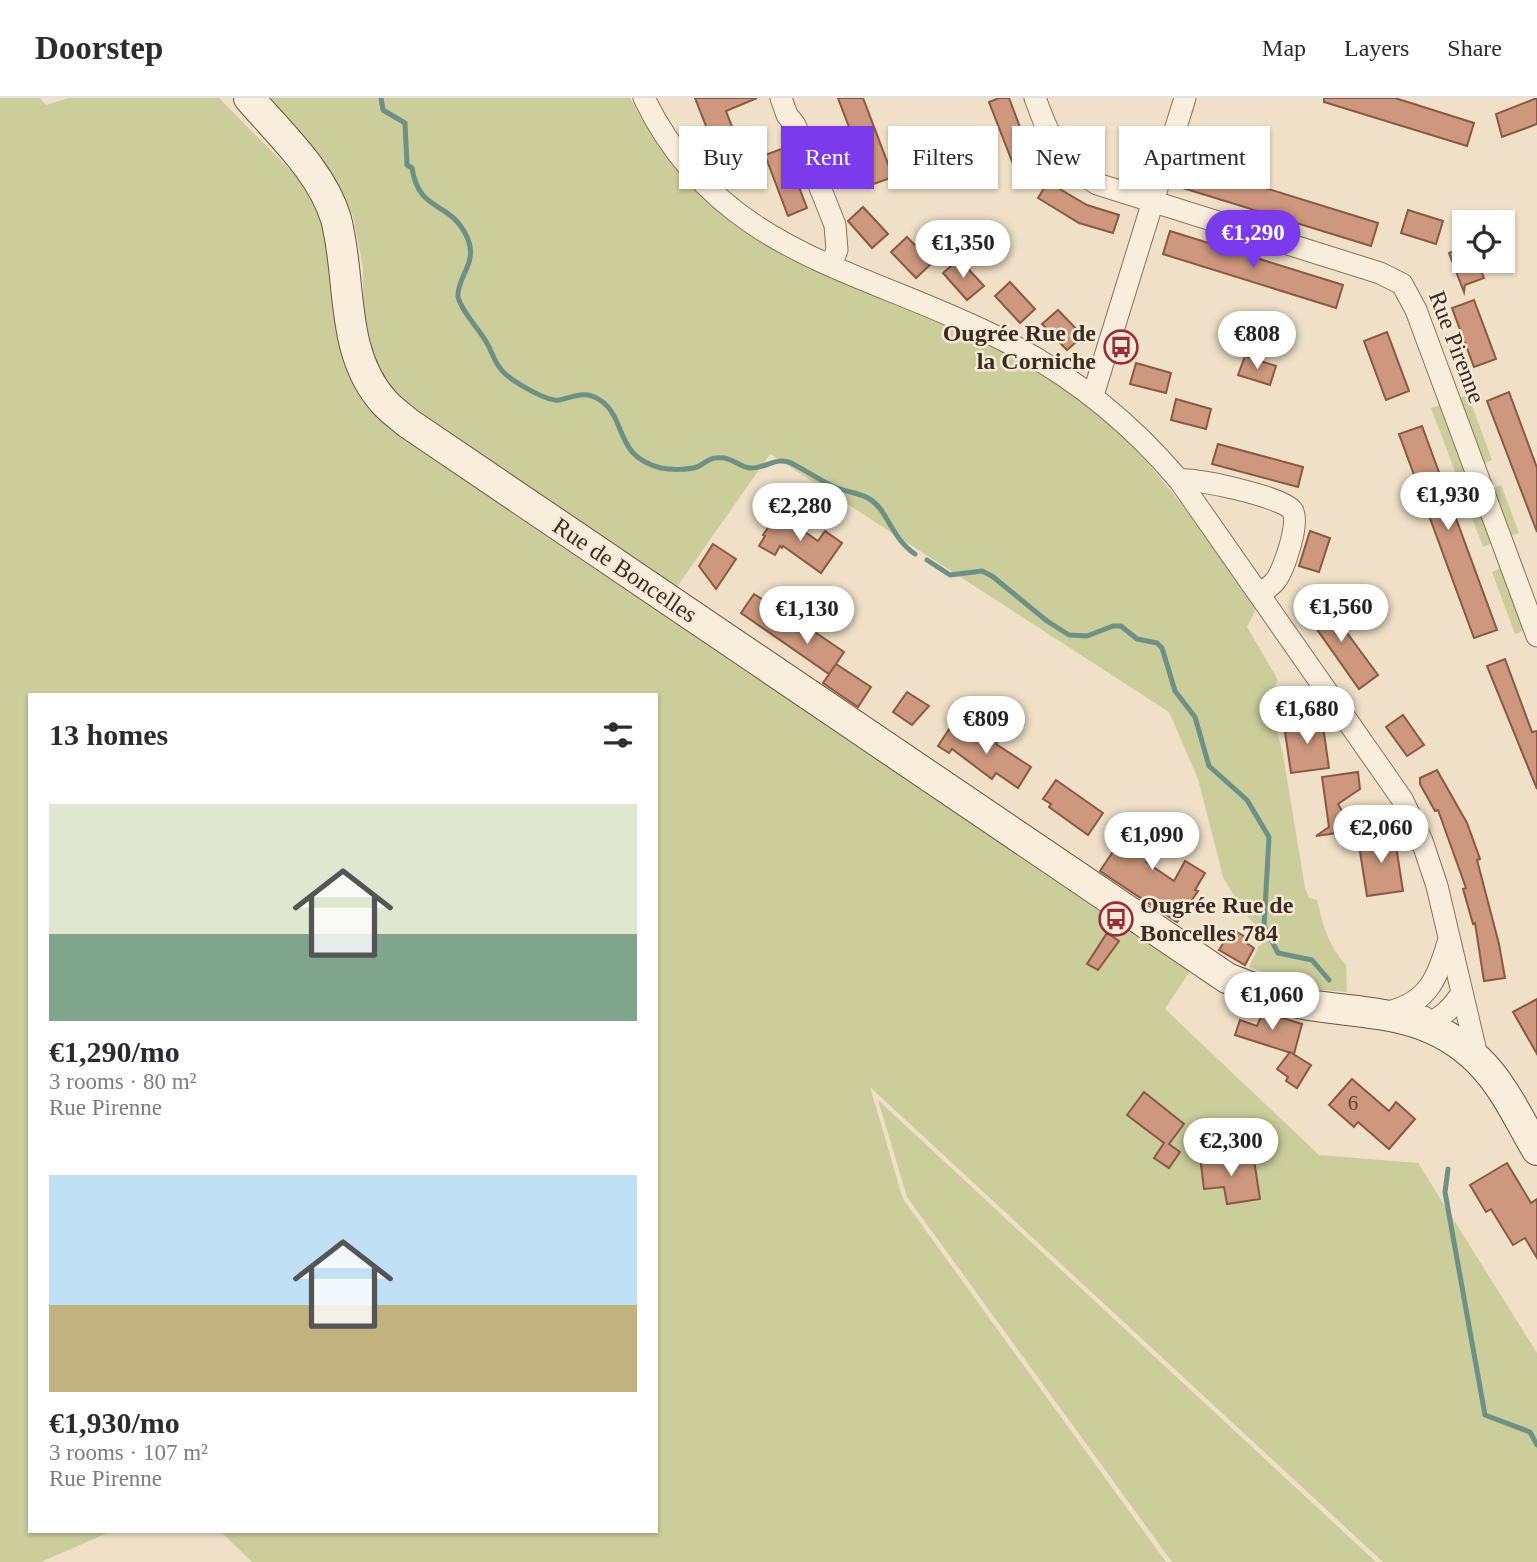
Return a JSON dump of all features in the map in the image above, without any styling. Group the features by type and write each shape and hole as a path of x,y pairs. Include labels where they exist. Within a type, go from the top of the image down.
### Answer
{"main road":[{"name":"Rue de Boncelles","path":"249,98 305,163 324,191 335,217 349,321 357,350 383,401 408,423 1227,978 1307,1004 1383,1013 1425,1025 1455,1041 1496,1080 1537,1150"}],"street":[{"path":"644,98 675,150 727,206 775,240 1005,341 1093,395 1154,450 1179,480 1402,799 1431,867 1478,1060"},
{"path":"780,98 795,125 835,225 837,250 831,265"},
{"path":"1035,98 1061,156 1078,172 1097,184 1153,202"},
{"path":"1093,395 1185,98"},
{"name":"Rue Pirenne","path":"1153,202 1380,274 1402,284 1416,310 1537,636"},
{"path":"1179,480 1191,478 1208,482 1281,502 1293,511 1296,522 1280,572 1276,580 1259,594"},
{"path":"1448,940 1438,973 1427,991 1424,1003 1425,1025 1445,1014 1462,993"},
{"path":"1383,1013 1401,1009 1427,991"}],"green space":[{"path":"0,98 40,98 46,105 69,98 219,98 307,187 317,208 325,237 333,295 418,444 748,673 1194,965 1165,1009 1319,1155 1418,1163 1537,1353 1537,1562 1383,1562 870,1087 903,1199 1166,1562 252,1562 222,1533 658,1533 658,693 28,693 28,1533 107,1533 41,1562 0,1562"},
{"path":"262,98 630,98 650,133 679,173 679,189 694,189 733,224 779,252 983,341 1030,366 1085,402 1114,428 1165,484 1256,609 1247,627 1278,680 1267,701 1282,749 1305,888 1309,898 1317,900 1330,942 1346,965 1347,992 1309,989 1249,967 1259,946 1269,939 1245,914 1223,877 1198,779 1169,712 770,454 674,591 418,418 384,386 363,328 363,267 353,216 329,175"},
{"path":"1468,395 1492,460 1480,465 1456,399"},
{"path":"1443,404 1468,470 1456,474 1431,408"},
{"path":"1501,485 1519,533 1507,537 1489,490"},
{"path":"1477,495 1495,542 1483,547 1465,499"},
{"path":"1504,567 1528,629 1515,634 1492,572"},
{"path":"878,1100 1376,1562 1172,1562 907,1197"}],"building":[{"path":"695,98 757,98 726,111 732,126 706,126"},
{"path":"838,98 863,98 874,126 849,126"},
{"path":"1009,98 1020,126 1012,126 1012,161 989,102"},
{"path":"1324,98 1395,98 1474,123 1467,146 1324,102"},
{"path":"1537,98 1537,124 1502,137 1496,114"},
{"path":"874,127 888,164 888,179 874,184"},
{"path":"781,149 781,189 800,189 807,208 788,216 767,154"},
{"path":"1044,189 1060,189 1087,205 1119,215 1113,233 1079,223 1038,198"},
{"path":"1186,189 1268,189 1378,223 1371,246"},
{"path":"863,207 888,234 872,248 848,221"},
{"path":"1408,210 1443,221 1436,244 1401,233"},
{"path":"1170,231 1343,285 1336,308 1163,254"},
{"path":"907,237 932,263 916,278 891,252"},
{"path":"959,259 984,286 967,300 943,273"},
{"path":"1457,273 1482,273 1484,278 1465,285 1464,292"},
{"path":"1010,282 1035,309 1020,323 995,296"},
{"path":"1474,300 1496,359 1474,367 1452,308"},
{"path":"1058,310 1083,336 1067,350 1042,324"},
{"path":"1387,332 1409,391 1386,400 1364,341"},
{"path":"1245,356 1276,366 1270,385 1238,375"},
{"path":"1136,363 1171,373 1166,393 1130,384"},
{"path":"1509,392 1537,468 1537,532 1487,401"},
{"path":"1176,399 1211,409 1206,429 1171,420"},
{"path":"1422,426 1497,630 1474,638 1399,434"},
{"path":"1218,444 1303,467 1298,487 1212,464"},
{"path":"778,513 818,541 825,531 842,543 821,573 783,546 780,546 775,555 759,546"},
{"path":"1310,531 1330,538 1319,572 1299,566"},
{"path":"713,544 736,559 716,589 699,566"},
{"path":"754,594 771,605 773,602 794,616 796,614 808,623 806,626 844,652 829,674 741,613"},
{"path":"1322,599 1378,675 1359,689 1304,611"},
{"path":"1505,659 1532,732 1537,731 1537,789 1487,666"},
{"path":"836,664 871,687 858,707 823,683"},
{"path":"907,692 929,706 912,725 893,712"},
{"path":"1403,715 1424,745 1407,756 1386,727"},
{"path":"1322,719 1329,768 1291,773 1284,725"},
{"path":"952,725 976,742 983,731 998,741 996,744 1031,767 1018,788 996,773 992,779 952,749 949,753 938,746"},
{"path":"1437,770 1467,823 1480,859 1477,860 1505,978 1484,981 1475,923 1473,924 1463,889 1466,888 1438,810 1435,811 1420,784 1420,778"},
{"path":"1358,772 1360,789 1338,804 1346,818 1363,809 1366,829 1316,836 1329,827 1322,777"},
{"path":"1056,780 1103,813 1088,835 1049,807 1051,804 1043,799"},
{"path":"1155,815 1170,825 1146,862 1174,881 1185,861 1205,873 1195,890 1198,891 1177,922 1100,871 1129,828 1141,836"},
{"path":"1394,833 1403,891 1367,896 1358,839"},
{"path":"1232,929 1247,938 1245,942 1254,948 1245,965 1219,950"},
{"path":"1107,933 1119,941 1098,970 1087,964"},
{"path":"1537,999 1537,1054 1513,1012"},
{"path":"1263,1012 1302,1024 1294,1054 1235,1035 1240,1020 1257,1026"},
{"path":"1290,1052 1311,1065 1297,1088 1286,1081 1288,1077 1277,1069"},
{"path":"1352,1079 1389,1111 1396,1102 1415,1119 1389,1149 1358,1122 1354,1127 1329,1105"},
{"path":"1144,1092 1184,1124 1169,1144 1180,1152 1169,1168 1154,1158 1164,1143 1127,1115"},
{"path":"1226,1152 1228,1164 1254,1160 1260,1199 1227,1204 1224,1187 1204,1189 1200,1156"},
{"path":"1507,1163 1531,1203 1537,1199 1537,1258 1525,1238 1513,1245 1491,1209 1486,1212 1470,1185"}],"waterway":[{"path":"381,98 383,110 405,123 407,165 412,168 421,193 451,216 466,235 471,253 458,296 504,373 528,389 553,400 584,395 600,400 615,417 623,437 635,455 661,468 693,468 716,458 727,459 750,468 781,461 791,463 831,485 864,496 875,503 900,540 915,554"},
{"path":"927,560 950,575 982,571 992,576 1047,621 1069,635 1087,636 1113,626 1121,626 1137,639 1157,643 1162,648 1175,691 1195,717 1209,766 1247,800 1269,837 1264,926 1278,953 1312,960 1329,980"},
{"path":"1448,1169 1445,1192 1485,1415 1530,1432 1537,1445"}],"place":[{"name":"Ougrée Rue de la Corniche","path":"1121,347"},
{"name":"Ougrée Rue de Boncelles 784","path":"1116,919"}]}
